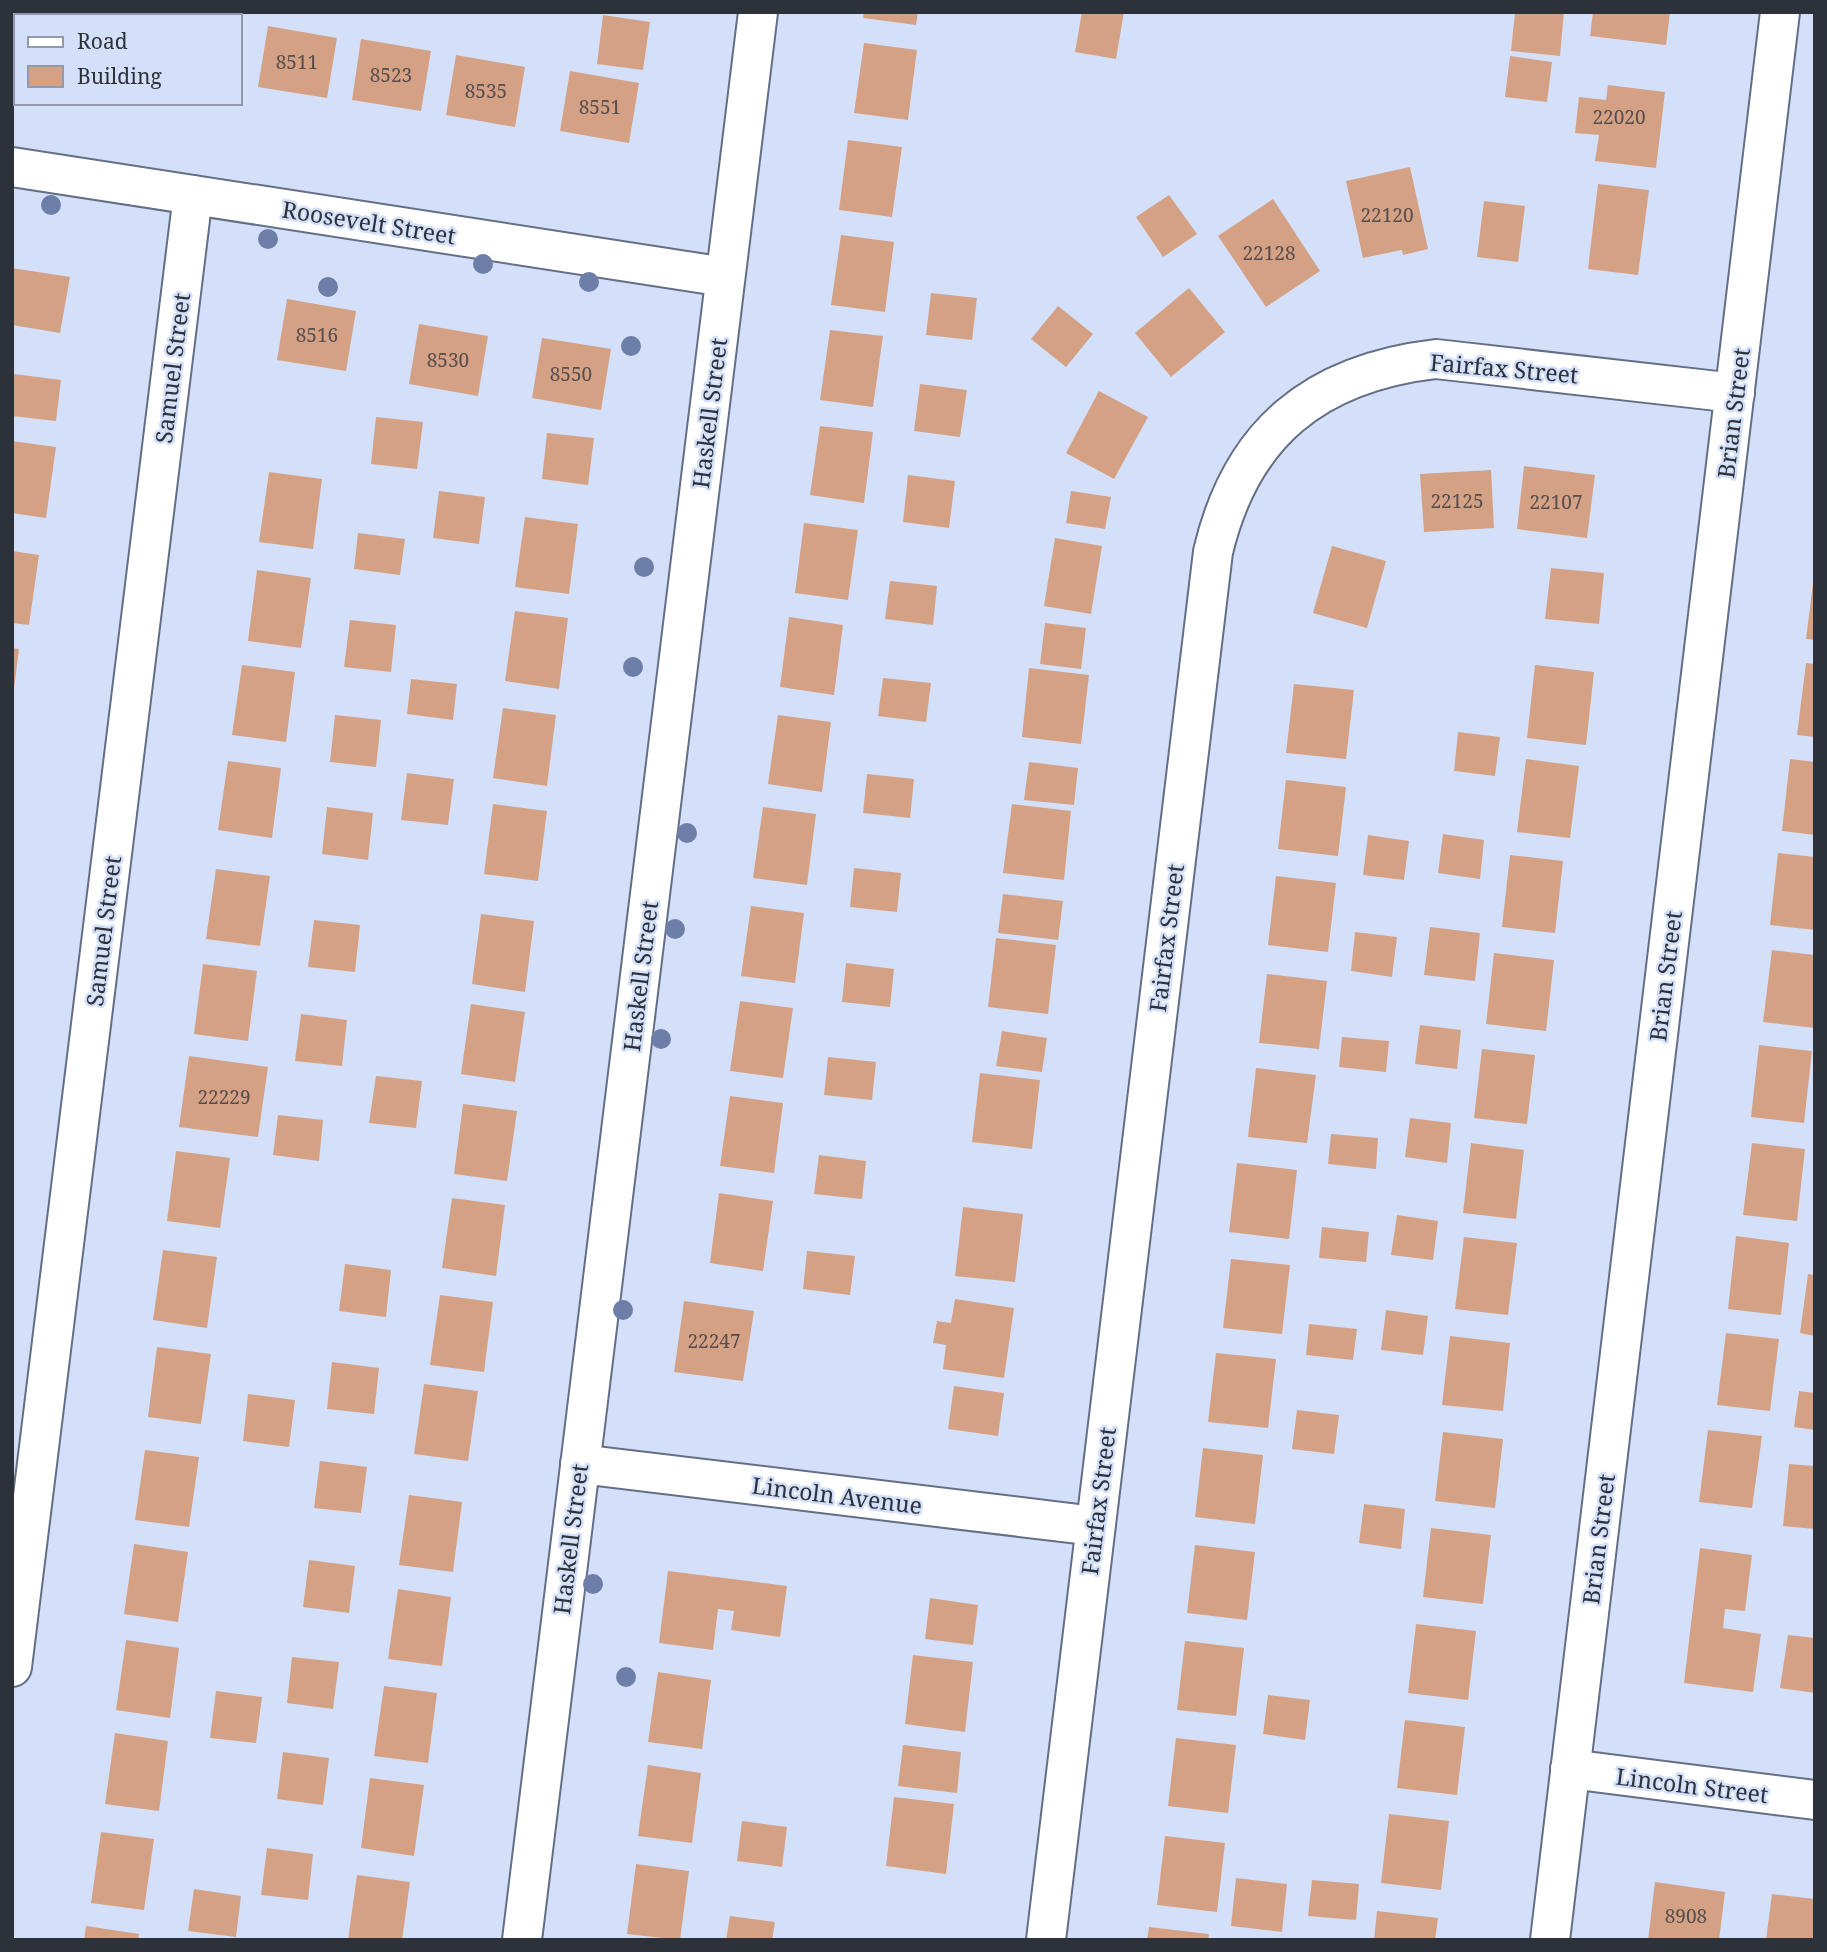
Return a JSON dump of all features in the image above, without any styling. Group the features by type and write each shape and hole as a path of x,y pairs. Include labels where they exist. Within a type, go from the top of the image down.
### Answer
{"street":[{"name":"Haskell Street","path":"522,1940 758,12"},
{"name":"Brian Street","path":"1550,1940 1780,12"},
{"name":"Roosevelt Street","path":"12,167 725,277"},
{"name":"Samuel Street","path":"12,1667 194,195"},
{"name":"Fairfax Street","path":"1046,1940 1213,552 1221,519 1237,481 1266,438 1304,403 1350,377 1399,363 1436,359 1735,393"},
{"name":"Lincoln Avenue","path":"580,1464 1095,1526"},
{"name":"Lincoln Street","path":"1570,1769 1815,1800"}],"building":[{"path":"12,12 45,12 14,14 12,51"},
{"path":"75,12 145,12 145,14"},
{"path":"190,12 196,14 172,14"},
{"path":"864,12 918,12 916,25 863,18"},
{"path":"1082,12 1124,12 1116,59 1075,52"},
{"path":"1515,12 1564,12 1560,56 1511,51"},
{"path":"1593,12 1670,12 1666,45 1590,36"},
{"path":"603,15 650,22 643,70 597,64"},
{"path":"268,26 337,38 327,98 258,87"},
{"path":"361,39 431,51 421,111 352,100"},
{"path":"864,43 917,50 908,120 854,113"},
{"path":"456,55 525,67 515,127 446,115"},
{"path":"1510,56 1552,62 1547,102 1505,97"},
{"path":"570,71 639,83 629,143 560,131"},
{"path":"1608,85 1665,92 1656,168 1595,161 1599,135 1575,133 1579,97 1606,100"},
{"path":"848,140 902,147 892,217 839,210"},
{"path":"1410,167 1428,249 1403,255 1402,250 1363,258 1346,181"},
{"path":"1598,184 1649,190 1638,275 1588,269"},
{"path":"1169,195 1197,234 1163,257 1136,217"},
{"path":"1273,199 1320,271 1266,307 1218,236"},
{"path":"1484,201 1525,206 1518,262 1477,257"},
{"path":"841,235 894,242 885,312 831,305"},
{"path":"12,268 70,277 60,333 12,325"},
{"path":"1189,288 1225,332 1171,377 1135,333"},
{"path":"931,293 977,298 972,340 926,335"},
{"path":"287,299 356,311 346,371 277,360"},
{"path":"1058,306 1093,334 1066,367 1031,339"},
{"path":"419,324 488,336 478,396 409,384"},
{"path":"830,330 883,336 873,407 820,400"},
{"path":"542,338 611,349 601,410 532,398"},
{"path":"14,374 61,380 56,421 12,416"},
{"path":"920,384 967,390 960,437 914,431"},
{"path":"1099,391 1148,417 1114,479 1066,453"},
{"path":"376,417 423,422 417,469 371,464"},
{"path":"820,426 873,432 864,503 810,495"},
{"path":"547,433 594,438 588,485 542,479"},
{"path":"12,441 56,447 46,518 12,513"},
{"path":"1524,466 1595,475 1587,538 1517,529"},
{"path":"1491,470 1494,528 1424,532 1420,474"},
{"path":"269,472 322,479 313,549 259,542"},
{"path":"908,475 955,481 949,528 903,522"},
{"path":"439,491 485,497 479,544 433,538"},
{"path":"1071,491 1111,497 1105,529 1066,523"},
{"path":"525,517 578,524 569,594 515,587"},
{"path":"804,523 858,530 848,600 795,593"},
{"path":"358,533 405,539 400,575 354,569"},
{"path":"1055,538 1102,546 1091,614 1044,606"},
{"path":"1332,546 1386,561 1367,628 1313,613"},
{"path":"12,551 39,555 29,625 12,623"},
{"path":"1551,568 1604,573 1599,624 1545,619"},
{"path":"257,570 311,578 301,648 248,641"},
{"path":"890,581 937,586 933,625 885,619"},
{"path":"1815,583 1815,640 1806,639"},
{"path":"515,611 568,618 559,689 505,681"},
{"path":"789,617 843,625 834,695 780,687"},
{"path":"350,620 396,625 391,672 344,667"},
{"path":"1045,623 1086,628 1081,669 1040,664"},
{"path":"12,648 19,649 14,689 12,689"},
{"path":"1806,663 1815,664 1815,737 1797,735"},
{"path":"242,665 295,672 286,742 232,735"},
{"path":"1535,665 1594,672 1586,745 1527,738"},
{"path":"1029,668 1089,675 1081,744 1022,737"},
{"path":"883,678 931,683 926,722 878,716"},
{"path":"411,679 457,684 453,720 407,714"},
{"path":"1294,684 1354,690 1346,759 1286,753"},
{"path":"503,708 556,715 547,786 493,778"},
{"path":"335,715 381,720 376,767 330,762"},
{"path":"778,715 831,722 822,792 768,784"},
{"path":"1458,732 1500,737 1495,776 1454,771"},
{"path":"1526,759 1579,766 1570,838 1517,832"},
{"path":"1790,759 1815,762 1815,835 1782,831"},
{"path":"228,761 281,768 272,838 218,830"},
{"path":"1029,762 1078,768 1074,805 1024,800"},
{"path":"407,773 454,779 448,825 401,820"},
{"path":"867,774 914,779 910,818 863,813"},
{"path":"1286,780 1346,787 1338,856 1278,849"},
{"path":"493,804 547,811 538,881 484,874"},
{"path":"1012,804 1071,811 1064,880 1003,873"},
{"path":"327,807 373,813 368,860 322,854"},
{"path":"763,807 816,814 807,885 753,878"},
{"path":"1443,834 1484,840 1480,879 1438,873"},
{"path":"1368,835 1409,841 1404,880 1363,875"},
{"path":"1778,853 1815,857 1815,930 1770,925"},
{"path":"1510,855 1563,861 1555,933 1502,927"},
{"path":"854,868 901,873 897,912 850,907"},
{"path":"216,869 270,876 260,946 206,939"},
{"path":"1276,876 1336,883 1328,952 1268,945"},
{"path":"1003,894 1063,901 1058,940 998,933"},
{"path":"751,906 804,913 795,983 741,976"},
{"path":"481,914 534,921 525,992 472,984"},
{"path":"314,920 360,925 355,972 308,967"},
{"path":"1430,927 1480,933 1475,981 1424,975"},
{"path":"1355,932 1397,937 1392,977 1351,971"},
{"path":"996,938 1056,945 1048,1014 988,1007"},
{"path":"1772,950 1815,955 1815,1028 1763,1022"},
{"path":"1494,953 1554,960 1546,1031 1486,1024"},
{"path":"846,963 894,969 890,1007 842,1002"},
{"path":"203,964 257,971 248,1041 194,1034"},
{"path":"1267,974 1327,981 1319,1049 1259,1043"},
{"path":"740,1001 793,1008 783,1078 730,1071"},
{"path":"471,1004 525,1012 515,1082 461,1074"},
{"path":"301,1014 347,1020 342,1066 295,1061"},
{"path":"1420,1025 1461,1030 1457,1069 1415,1064"},
{"path":"1002,1031 1047,1038 1042,1072 996,1066"},
{"path":"1342,1037 1389,1041 1386,1072 1339,1067"},
{"path":"1759,1045 1812,1051 1804,1123 1751,1117"},
{"path":"1482,1049 1535,1055 1527,1124 1474,1118"},
{"path":"189,1056 268,1067 258,1137 179,1127"},
{"path":"828,1057 876,1062 872,1100 824,1095"},
{"path":"1256,1068 1316,1075 1307,1143 1248,1137"},
{"path":"980,1073 1040,1080 1032,1149 972,1142"},
{"path":"376,1076 422,1081 416,1128 369,1123"},
{"path":"730,1096 783,1103 774,1173 720,1166"},
{"path":"463,1104 517,1111 507,1181 454,1174"},
{"path":"278,1115 323,1120 319,1161 273,1155"},
{"path":"1410,1118 1451,1123 1447,1163 1405,1157"},
{"path":"1331,1134 1378,1138 1376,1169 1328,1164"},
{"path":"1471,1143 1524,1150 1516,1219 1463,1213"},
{"path":"1752,1143 1805,1149 1797,1221 1743,1215"},
{"path":"176,1151 230,1158 220,1228 167,1221"},
{"path":"819,1155 866,1161 862,1199 814,1194"},
{"path":"1237,1163 1297,1170 1289,1239 1229,1232"},
{"path":"719,1193 773,1201 763,1271 710,1263"},
{"path":"452,1198 505,1205 496,1276 442,1268"},
{"path":"963,1207 1023,1214 1015,1282 955,1276"},
{"path":"1397,1215 1438,1221 1433,1260 1391,1255"},
{"path":"1322,1227 1369,1232 1366,1262 1319,1258"},
{"path":"1736,1236 1789,1243 1781,1315 1728,1309"},
{"path":"1464,1237 1517,1243 1508,1315 1455,1309"},
{"path":"163,1250 217,1257 207,1328 153,1320"},
{"path":"807,1251 855,1256 850,1295 803,1289"},
{"path":"1231,1259 1290,1265 1282,1334 1223,1328"},
{"path":"345,1264 391,1270 386,1317 339,1311"},
{"path":"1808,1274 1815,1275 1815,1336 1800,1333"},
{"path":"440,1295 493,1302 484,1372 430,1365"},
{"path":"955,1299 1014,1308 1004,1378 943,1369 946,1345 933,1343 937,1321 951,1323"},
{"path":"684,1301 754,1311 743,1381 674,1372"},
{"path":"1386,1310 1428,1316 1423,1355 1381,1350"},
{"path":"1309,1324 1357,1329 1353,1360 1306,1355"},
{"path":"1726,1333 1779,1339 1770,1411 1717,1405"},
{"path":"1450,1336 1510,1343 1503,1411 1442,1405"},
{"path":"157,1347 211,1354 201,1424 148,1417"},
{"path":"1216,1353 1276,1359 1268,1428 1208,1422"},
{"path":"332,1362 379,1368 374,1414 327,1409"},
{"path":"424,1384 478,1391 468,1461 414,1454"},
{"path":"954,1386 1004,1393 998,1436 948,1429"},
{"path":"1799,1391 1815,1393 1815,1430 1794,1427"},
{"path":"248,1394 295,1400 289,1447 243,1441"},
{"path":"1297,1410 1339,1415 1334,1454 1292,1449"},
{"path":"1708,1430 1762,1436 1752,1508 1699,1502"},
{"path":"1443,1432 1503,1439 1495,1508 1435,1501"},
{"path":"1203,1448 1263,1455 1255,1524 1195,1517"},
{"path":"145,1450 199,1457 189,1527 135,1520"},
{"path":"320,1461 367,1467 361,1513 314,1508"},
{"path":"1789,1464 1815,1466 1815,1529 1783,1526"},
{"path":"409,1495 462,1502 453,1572 399,1565"},
{"path":"1364,1504 1405,1509 1401,1549 1359,1543"},
{"path":"1431,1528 1491,1535 1483,1604 1423,1597"},
{"path":"134,1544 188,1552 178,1622 124,1614"},
{"path":"1195,1545 1255,1552 1247,1620 1187,1613"},
{"path":"1700,1548 1752,1555 1745,1611 1725,1609 1723,1628 1761,1634 1753,1692 1684,1683"},
{"path":"309,1560 355,1566 349,1613 303,1607"},
{"path":"668,1571 787,1586 780,1637 731,1630 734,1611 718,1609 713,1650 659,1643"},
{"path":"398,1589 451,1597 442,1666 388,1659"},
{"path":"930,1598 978,1605 973,1645 925,1639"},
{"path":"1416,1624 1476,1631 1468,1700 1408,1693"},
{"path":"1788,1635 1815,1638 1815,1693 1780,1688"},
{"path":"126,1640 179,1648 170,1718 116,1710"},
{"path":"1185,1641 1244,1648 1236,1716 1177,1710"},
{"path":"913,1655 973,1662 965,1732 905,1724"},
{"path":"292,1657 339,1662 333,1709 287,1703"},
{"path":"658,1672 711,1680 702,1749 648,1742"},
{"path":"384,1686 437,1693 428,1763 374,1756"},
{"path":"216,1691 262,1697 256,1743 210,1738"},
{"path":"1268,1695 1310,1700 1305,1740 1263,1734"},
{"path":"1405,1720 1465,1727 1457,1795 1397,1788"},
{"path":"115,1733 168,1741 159,1811 105,1804"},
{"path":"1176,1738 1236,1745 1228,1813 1168,1806"},
{"path":"903,1745 961,1752 957,1793 898,1786"},
{"path":"283,1752 329,1758 323,1805 277,1799"},
{"path":"648,1765 701,1773 692,1843 638,1836"},
{"path":"370,1778 424,1785 414,1856 361,1848"},
{"path":"894,1797 954,1804 946,1874 886,1866"},
{"path":"1389,1814 1449,1821 1441,1890 1381,1883"},
{"path":"742,1821 787,1827 782,1867 737,1861"},
{"path":"101,1832 154,1839 144,1910 91,1903"},
{"path":"1165,1836 1225,1843 1217,1912 1157,1905"},
{"path":"267,1848 313,1854 308,1900 261,1895"},
{"path":"636,1864 689,1871 680,1940 627,1934"},
{"path":"357,1875 410,1882 402,1940 348,1940"},
{"path":"1236,1878 1287,1884 1282,1932 1231,1926"},
{"path":"1312,1880 1359,1884 1356,1920 1308,1916"},
{"path":"1655,1882 1725,1892 1719,1940 1648,1940"},
{"path":"194,1889 241,1896 236,1937 188,1931"},
{"path":"1772,1894 1815,1899 1815,1940 1766,1940"},
{"path":"1377,1911 1438,1918 1435,1940 1374,1940"},
{"path":"730,1916 775,1922 772,1940 726,1940"},
{"path":"86,1926 139,1934 138,1940 84,1940"},
{"path":"1149,1927 1209,1934 1208,1940 1147,1940"}]}
